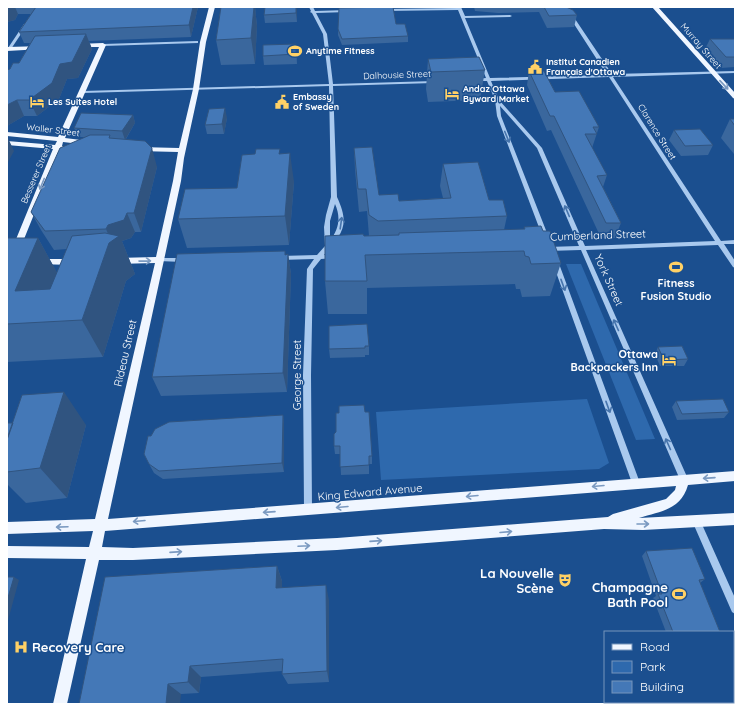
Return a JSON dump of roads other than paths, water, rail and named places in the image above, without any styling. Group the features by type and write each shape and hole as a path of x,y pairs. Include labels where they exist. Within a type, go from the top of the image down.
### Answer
{"main road":[{"name":"Rideau Street","path":"60,704 178,181 182,150 196,89 203,42 212,7"},
{"name":"Murray Street","path":"655,7 735,97"},
{"path":"69,46 103,45"},
{"name":"Besserer Street","path":"12,257 57,148 62,140 103,45"},
{"path":"8,50 46,47"},
{"name":"Waller Street","path":"7,134 62,140 95,147 57,148 7,143"},
{"path":"128,149 182,150"},
{"path":"104,261 160,260"},
{"path":"32,261 81,262"},
{"name":"King Edward Avenue","path":"7,528 101,525 735,476"},
{"path":"604,523 670,503 680,492 684,480"},
{"path":"7,552 133,554 337,544 604,523 697,523 735,519"}],"street":[{"name":"Clarence Street","path":"565,7 735,266"},
{"path":"380,10 459,8"},
{"name":"York Street","path":"459,8 497,100 539,148 684,480"},
{"path":"311,9 357,11"},
{"name":"George Street","path":"311,9 326,34 331,85 334,197 329,213 326,238 328,247"},
{"path":"463,17 510,16"},
{"path":"8,50 27,22"},
{"path":"103,45 197,42"},
{"path":"469,80 611,77 735,72"},
{"name":"Dalhousie Street","path":"83,92 441,81"},
{"name":"York Street","path":"497,100 498,116 550,248 636,483"},
{"name":"George Street","path":"308,510 307,375 310,269 318,257 336,240 340,228 342,216 340,207 334,197"},
{"name":"Cumberland Street","path":"539,249 735,242"},
{"path":"274,258 344,257"},
{"path":"160,260 188,260"},
{"path":"697,523 735,609"}],"place":[{"name":"Anytime Fitness","path":"295,51"},
{"name":"Institut Canadien Français d'Ottawa","path":"535,67"},
{"name":"Andaz Ottawa Byward Market","path":"452,94"},
{"name":"Les Suites Hotel","path":"37,102"},
{"name":"Embassy of Sweden","path":"282,102"},
{"name":"Fitness Fusion Studio","path":"676,267"},
{"name":"Ottawa Backpackers Inn","path":"669,360"},
{"name":"La Nouvelle Scène","path":"565,580"},
{"name":"Champagne Bath Pool","path":"679,594"},
{"name":"Recovery Care","path":"21,647"}]}
